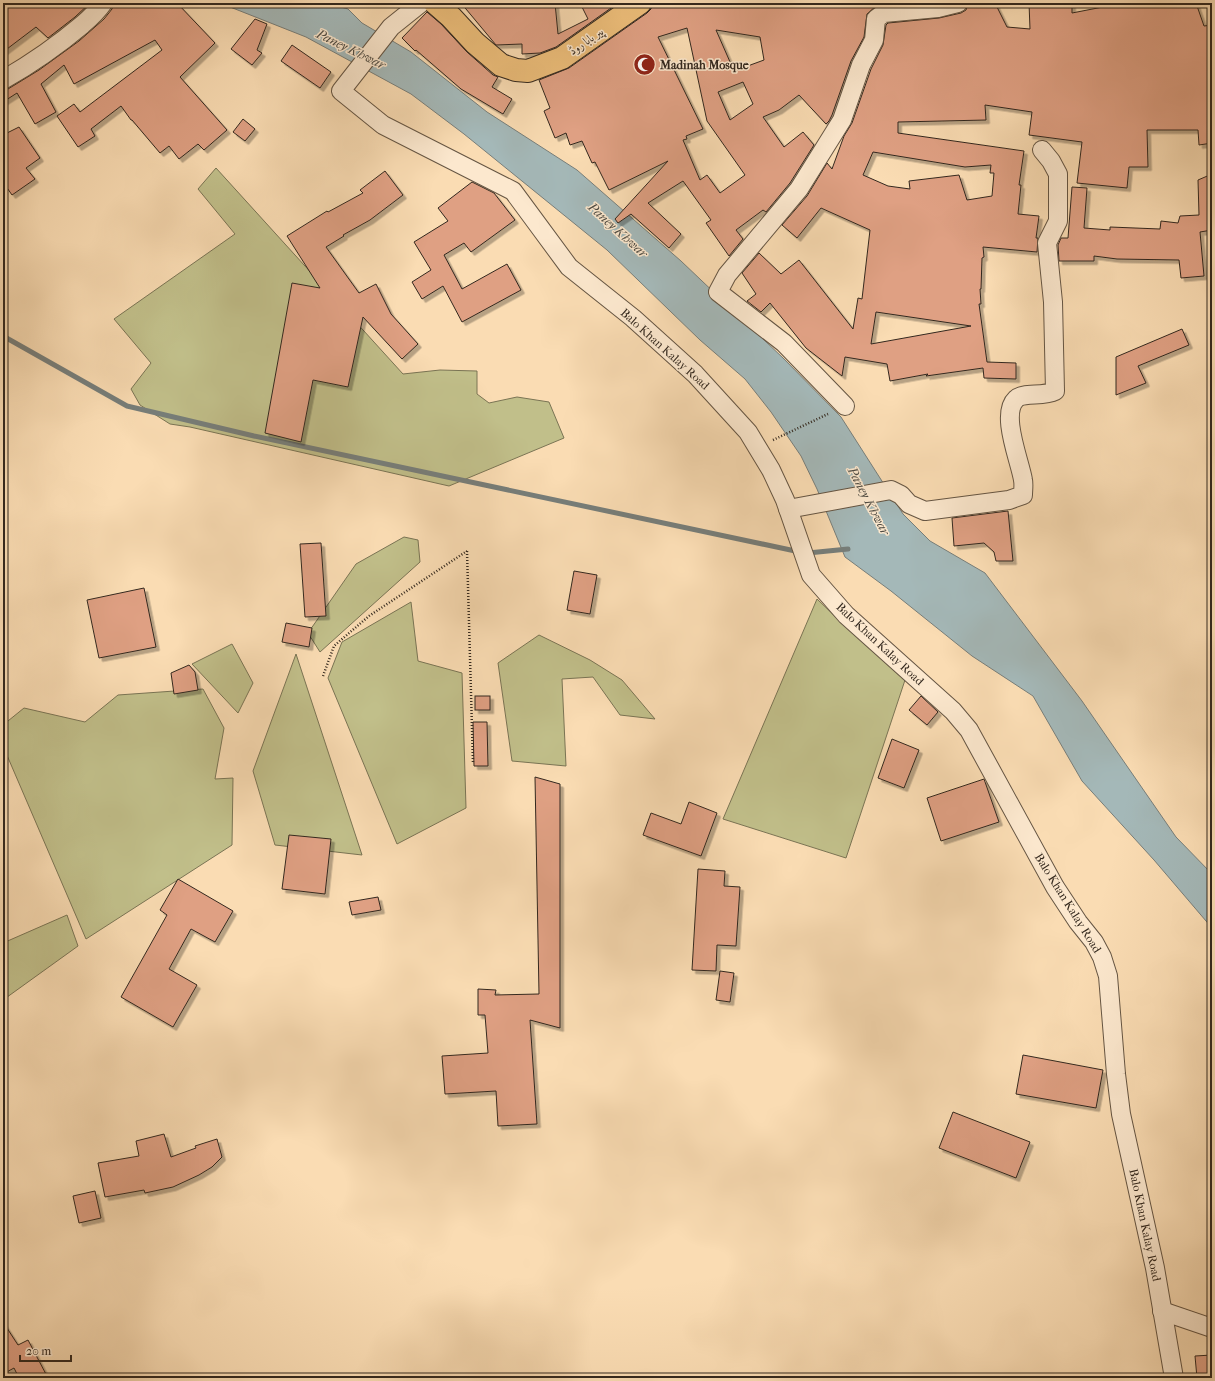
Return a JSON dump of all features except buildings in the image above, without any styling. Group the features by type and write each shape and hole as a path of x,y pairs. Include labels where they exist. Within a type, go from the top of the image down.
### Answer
{"main road":[{"name":"پیر بابا روڈ","path":"435,3 451,17 475,43 501,65 516,70 528,71 562,58 640,3"}],"street":[{"path":"3,80 34,62 70,35 98,10 103,3"},
{"name":"Balo Khan Kalay Road","path":"421,3 390,27 341,92 383,125 513,191 569,267 633,318 695,374 748,432 771,470 785,500 812,575 846,615 953,711 969,730 1055,887 1078,922 1094,942 1102,957 1108,976 1116,1074 1121,1114 1155,1268 1174,1378"},
{"path":"845,406 784,343 718,292 727,275 799,189 842,120 861,65 874,40 876,19 884,13 938,8 958,3"},
{"path":"788,509 891,490 901,495 909,504 925,511 1009,500 1023,495 1023,480 1010,430 1012,406 1017,398 1049,394 1055,390 1053,302 1047,243 1058,221 1058,174 1051,161 1042,150"},
{"path":"1162,1310 1212,1328"}],"path":[{"path":"777,438 845,406"},
{"path":"324,676 334,646 369,616 467,551 472,764"}],"shaded area":[{"path":"216,168 403,374 440,370 477,371 477,394 489,403 517,397 549,402 564,438 449,486 190,427 170,424 140,405 131,389 151,363 114,319 235,234 198,189"},
{"path":"404,537 418,540 420,562 320,652 308,633 356,564"},
{"path":"817,599 843,624 907,674 846,858 723,819"},
{"path":"411,602 418,661 462,673 466,808 397,844 328,678 342,642"},
{"path":"539,635 590,660 622,680 655,719 620,715 593,677 562,679 566,766 512,761 498,663"},
{"path":"232,644 253,683 238,713 192,664"},
{"path":"296,654 362,855 275,845 253,771"},
{"path":"203,689 224,728 215,779 233,778 232,845 86,939 3,746 3,725 24,708 85,722 118,695"},
{"path":"67,915 78,946 3,1000 3,943"}],"water":[{"name":"Paney Khwar","path":"220,3 309,3 320,7 334,5 348,9 362,23 411,52 487,112 577,170 681,261 783,358 841,417 903,514 930,541 985,573 1082,701 1176,837 1212,874 1212,928 1154,860 1082,781 1033,696 972,656 891,591 845,557 817,489 801,456 771,412 745,379 700,340 607,250 464,134 411,94 306,37"}],"waterway":[{"path":"3,336 127,406 254,436 800,552"},
{"path":"808,553 848,549"}],"place":[{"name":"Madinah Mosque","path":"645,65"}]}
